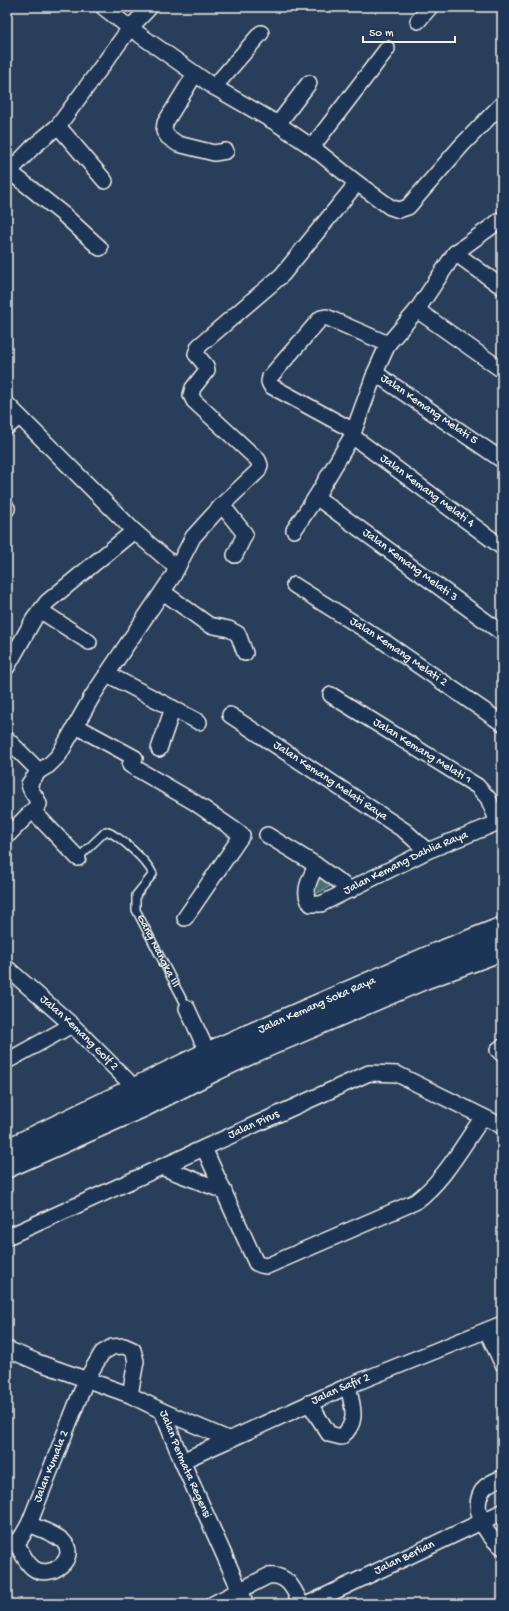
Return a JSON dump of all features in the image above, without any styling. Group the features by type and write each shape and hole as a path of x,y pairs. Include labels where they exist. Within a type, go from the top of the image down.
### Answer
{"street":[{"path":"103,7 130,28 214,87 278,124 312,146 357,183 390,207 399,210 408,207 462,145 502,104"},
{"path":"100,248 64,215 8,173 58,126 130,28 150,7"},
{"path":"418,21 430,7"},
{"path":"214,87 261,33"},
{"path":"312,146 386,49"},
{"path":"195,74 164,123 164,130 168,137 178,144 214,153 226,151"},
{"path":"278,124 309,83"},
{"path":"58,126 105,181"},
{"path":"7,836 34,811 39,804 38,800 29,789 29,784 39,771 50,765 59,755 107,674 163,592 193,537 222,505 258,471 260,465 258,460 194,401 191,395 193,388 207,370 206,366 196,354 196,351 199,346 282,275 357,183"},
{"path":"294,530 316,497 353,433 375,373 388,344 417,310 455,253 502,219"},
{"path":"455,253 502,287"},
{"path":"417,310 502,370"},
{"name":"Jalan Kemang Melati 4","path":"388,344 326,317 321,318 270,377 269,382 271,386 353,433 502,547"},
{"name":"Jalan Kemang Melati 5","path":"375,373 502,460"},
{"path":"7,404 134,531 177,568"},
{"path":"7,427 19,417"},
{"name":"Jalan Kemang Melati 3","path":"316,497 502,633"},
{"path":"222,505 245,534 235,554"},
{"path":"7,667 34,619 47,602 134,531"},
{"name":"Jalan Kemang Melati 2","path":"294,585 386,643 502,723"},
{"path":"163,592 209,625 229,629 238,634 245,653"},
{"path":"40,611 89,642"},
{"path":"107,674 199,722"},
{"name":"Jalan Kemang Melati 1","path":"331,695 477,786 488,798 500,822"},
{"path":"159,749 173,708"},
{"name":"Jalan Kemang Melati Raya","path":"230,715 405,831 427,851"},
{"path":"76,726 135,758 130,765 194,802 242,835 185,918"},
{"path":"7,739 39,771"},
{"name":"Gang Nangka III","path":"34,811 78,858"},
{"name":"Jalan Kemang Dahlia Raya","path":"316,865 306,891 308,900 311,904 320,904 351,890 427,851 500,822"},
{"path":"267,835 316,865 351,890"},
{"name":"Jalan Kemang Soka Raya","path":"139,1097 438,953 502,928"},
{"name":"Jalan Kemang Soka Raya","path":"211,1061 502,950"},
{"name":"Jalan Kemang Golf 2","path":"7,968 13,980 72,1025 127,1080 139,1097"},
{"path":"187,1008 211,1061"},
{"path":"7,1062 72,1025"},
{"path":"502,1048 498,1050 502,1054"},
{"name":"Jalan Pirus","path":"7,1237 369,1073 397,1074 502,1126"},
{"path":"7,1150 139,1097"},
{"path":"7,1167 139,1097"},
{"path":"204,1148 256,1262 261,1266 267,1266 415,1202 444,1174 483,1117"},
{"path":"161,1167 224,1191"},
{"name":"Jalan Safir 2","path":"182,1461 348,1386 502,1324"},
{"path":"487,1331 502,1363"},
{"name":"Jalan Kumala 2","path":"11,1544 24,1534 29,1524 86,1380 102,1353 112,1347 124,1346 133,1350 136,1361 130,1395"},
{"name":"Jalan Permata Regensi","path":"7,1349 37,1362 130,1395 162,1411 182,1461 244,1597"},
{"path":"309,1403 329,1434 342,1437 352,1426 354,1418 348,1386"},
{"path":"162,1411 230,1440"},
{"path":"502,1478 486,1485 479,1496 478,1506 481,1522 494,1541 502,1547"},
{"name":"Jalan Berlian","path":"308,1604 502,1512"},
{"path":"11,1544 34,1569 44,1572 59,1569 66,1561 67,1549 63,1542 51,1534 29,1524"},
{"path":"213,1604 244,1597 268,1576 281,1576 291,1586 301,1604"}],"lane":[{"name":"Gang Nangka III","path":"78,858 106,830 134,852 150,868 153,874 136,895 136,910 187,1008"}],"green space":[{"path":"319,875 333,885 310,897"}]}
